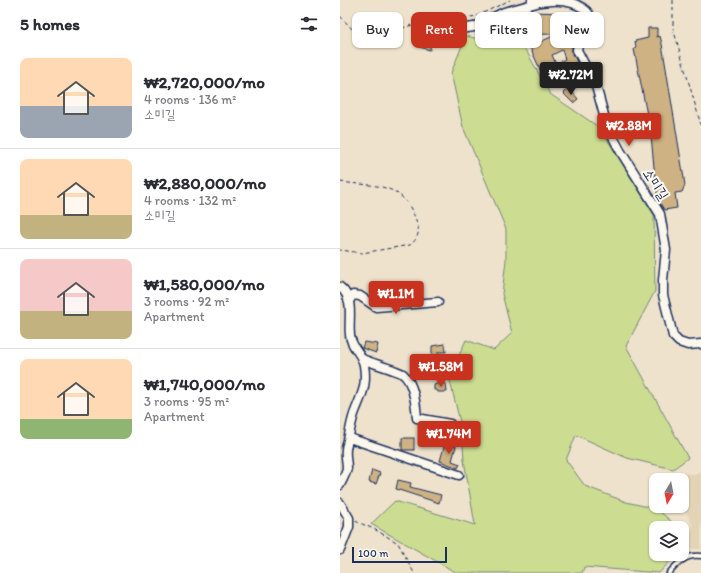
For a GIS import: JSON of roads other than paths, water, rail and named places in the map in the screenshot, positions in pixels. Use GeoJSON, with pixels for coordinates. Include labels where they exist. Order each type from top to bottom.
{"type":"FeatureCollection","features":[{"type":"Feature","properties":{"kind":"street","name":"소미길"},"geometry":{"type":"LineString","coordinates":[[467,28],[474,27],[504,12],[534,1],[552,0],[571,3],[580,6],[589,14],[587,31],[578,44],[577,50],[596,86],[607,126],[620,152],[660,214],[666,250],[663,295],[673,336],[679,342],[688,345],[701,344]]}},
{"type":"Feature","properties":{"kind":"street"},"geometry":{"type":"LineString","coordinates":[[340,287],[345,291],[349,301],[351,342],[362,359],[365,375],[364,389],[356,409],[345,456],[347,468],[340,485]]}},
{"type":"Feature","properties":{"kind":"street"},"geometry":{"type":"LineString","coordinates":[[349,301],[353,295],[360,296],[376,307],[438,302]]}},
{"type":"Feature","properties":{"kind":"street"},"geometry":{"type":"LineString","coordinates":[[362,359],[403,374],[412,388],[416,401],[417,418],[450,424],[452,437]]}},
{"type":"Feature","properties":{"kind":"street"},"geometry":{"type":"LineString","coordinates":[[349,438],[459,475]]}},
{"type":"Feature","properties":{"kind":"street"},"geometry":{"type":"LineString","coordinates":[[340,504],[349,518],[349,527],[340,550]]}},
{"type":"Feature","properties":{"kind":"lane"},"geometry":{"type":"LineString","coordinates":[[669,573],[678,563],[689,556],[701,556]]}}]}
